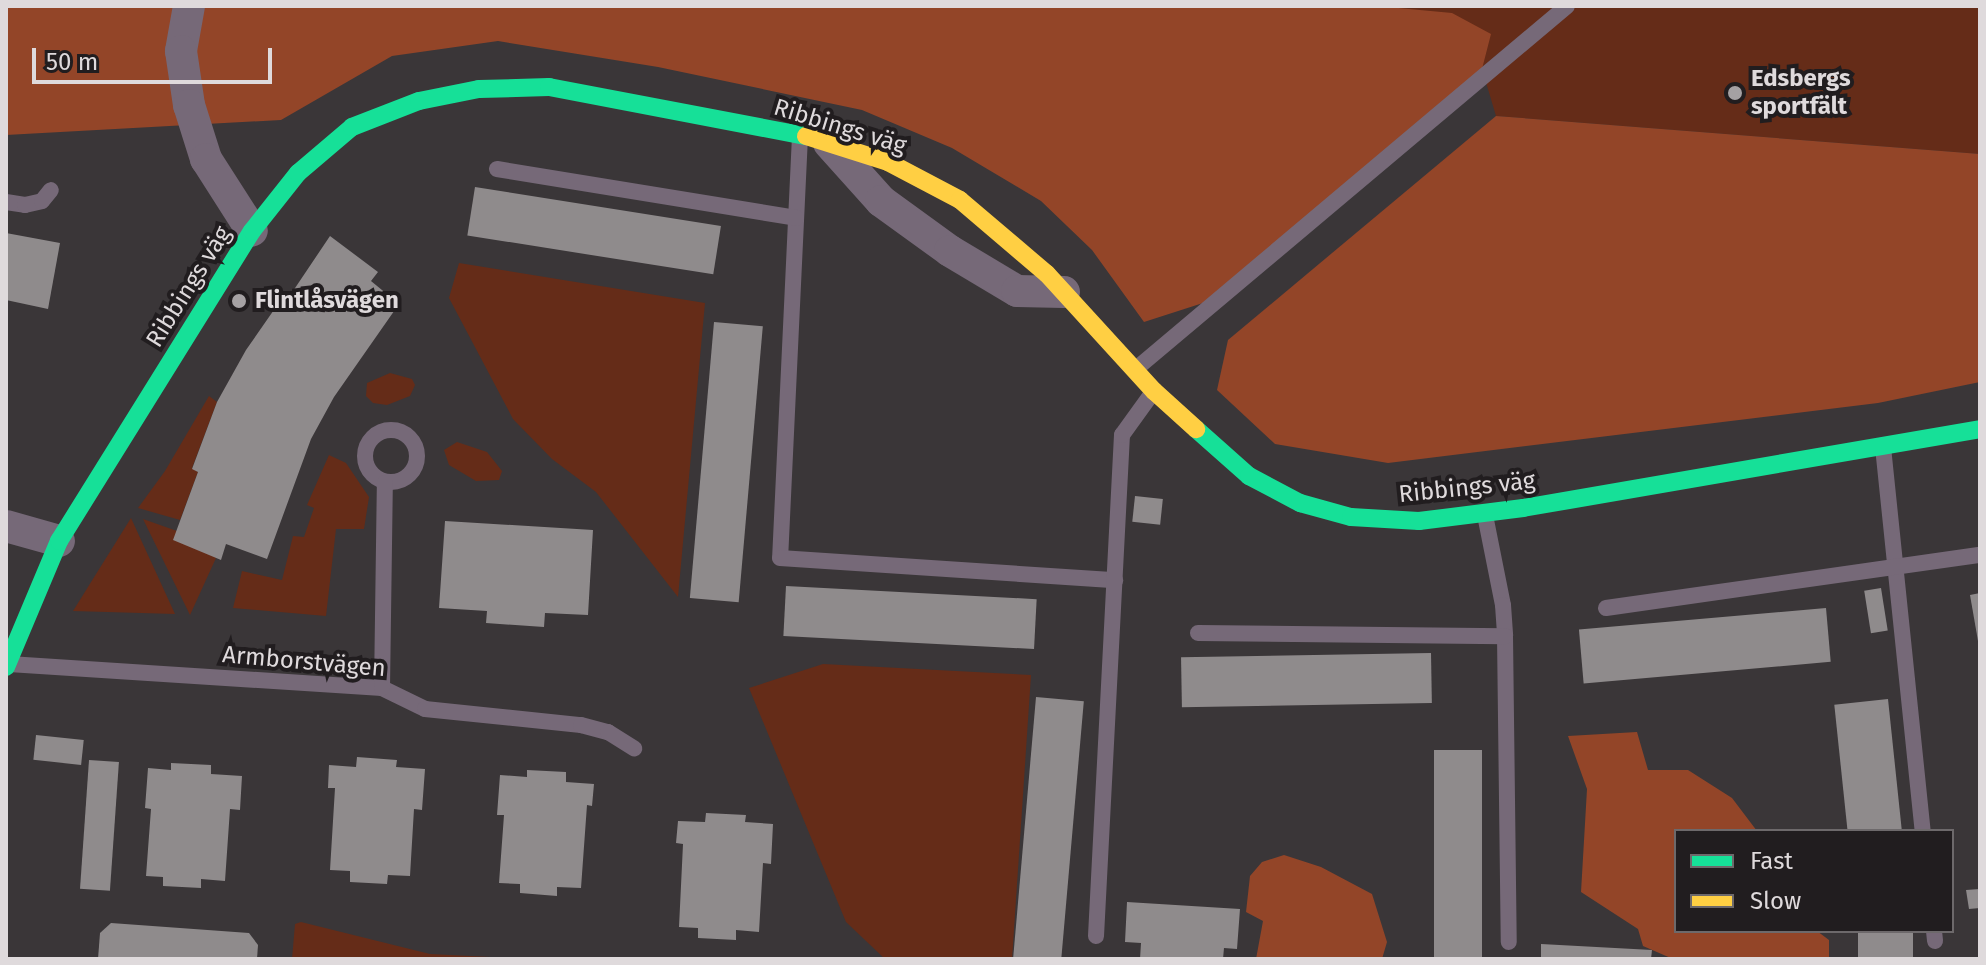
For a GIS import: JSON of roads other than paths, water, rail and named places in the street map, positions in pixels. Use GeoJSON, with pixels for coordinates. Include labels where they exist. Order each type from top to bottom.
{"type":"FeatureCollection","features":[{"type":"Feature","properties":{"kind":"street"},"geometry":{"type":"LineString","coordinates":[[189,6],[181,51],[189,105],[206,159],[252,231]]}},
{"type":"Feature","properties":{"kind":"street","name":"Ribbings väg"},"geometry":{"type":"LineString","coordinates":[[7,666],[59,541],[252,231],[298,173],[352,127],[419,101],[479,89],[549,87],[815,139],[888,162],[960,200],[1064,292],[1154,391],[1249,476],[1300,503],[1351,517],[1419,521],[1484,513],[1980,429]]}},
{"type":"Feature","properties":{"kind":"street"},"geometry":{"type":"LineString","coordinates":[[815,139],[881,201],[950,251],[1017,291],[1064,292]]}},
{"type":"Feature","properties":{"kind":"street"},"geometry":{"type":"LineString","coordinates":[[6,526],[59,541]]}},
{"type":"Feature","properties":{"kind":"lane"},"geometry":{"type":"LineString","coordinates":[[1136,369],[1567,6]]}},
{"type":"Feature","properties":{"kind":"lane"},"geometry":{"type":"LineString","coordinates":[[815,139],[796,218],[780,558],[1115,580]]}},
{"type":"Feature","properties":{"kind":"lane"},"geometry":{"type":"LineString","coordinates":[[497,169],[796,218]]}},
{"type":"Feature","properties":{"kind":"lane"},"geometry":{"type":"LineString","coordinates":[[6,202],[25,205],[42,201],[51,190]]}},
{"type":"Feature","properties":{"kind":"lane"},"geometry":{"type":"LineString","coordinates":[[1096,936],[1122,435],[1154,391]]}},
{"type":"Feature","properties":{"kind":"lane"},"geometry":{"type":"LineString","coordinates":[[1883,446],[1923,829]]}},
{"type":"Feature","properties":{"kind":"lane"},"geometry":{"type":"LineString","coordinates":[[382,688],[385,483]]}},
{"type":"Feature","properties":{"kind":"lane"},"geometry":{"type":"LineString","coordinates":[[1484,513],[1503,605],[1505,636],[1509,942]]}},
{"type":"Feature","properties":{"kind":"lane"},"geometry":{"type":"LineString","coordinates":[[1606,608],[1980,555]]}},
{"type":"Feature","properties":{"kind":"lane"},"geometry":{"type":"LineString","coordinates":[[1198,633],[1505,636]]}},
{"type":"Feature","properties":{"kind":"lane","name":"Armborstvägen"},"geometry":{"type":"LineString","coordinates":[[7,666],[382,688],[425,709],[449,714],[581,725],[608,732],[634,748]]}},
{"type":"Feature","properties":{"kind":"place","name":"Edsbergs sportfält"},"geometry":{"type":"Point","coordinates":[1735,93]}},
{"type":"Feature","properties":{"kind":"place","name":"Flintlåsvägen"},"geometry":{"type":"Point","coordinates":[239,301]}}]}
